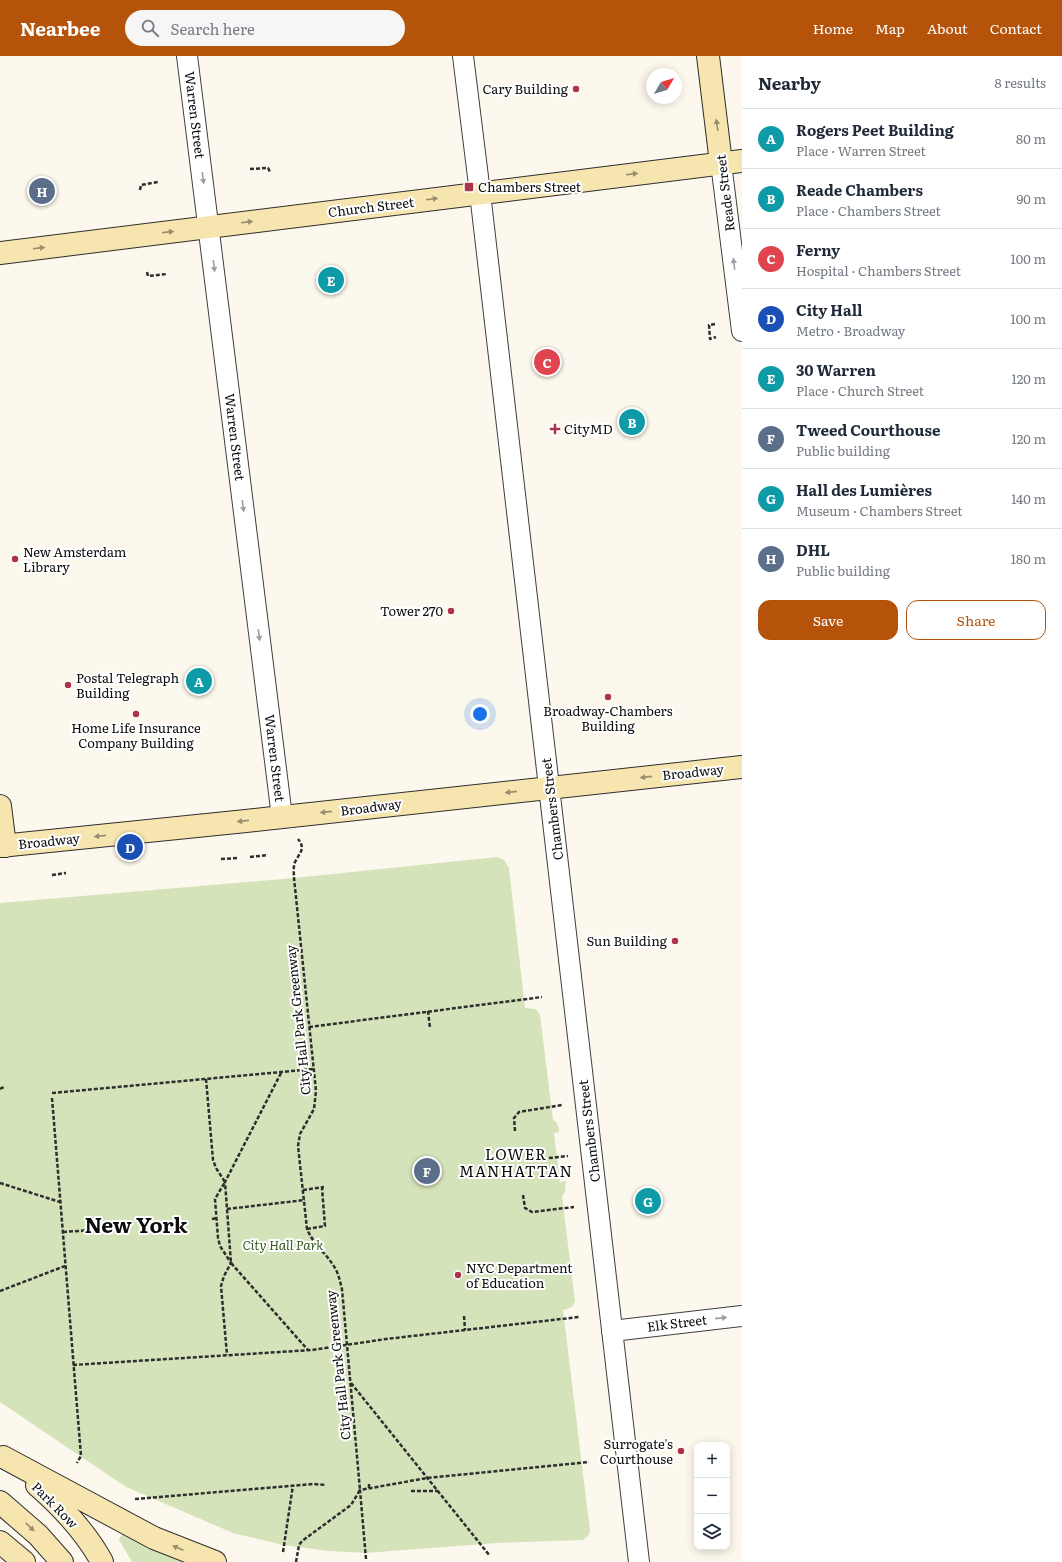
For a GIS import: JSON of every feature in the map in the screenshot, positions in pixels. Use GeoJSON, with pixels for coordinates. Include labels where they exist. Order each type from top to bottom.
{"type":"FeatureCollection","features":[{"type":"Feature","properties":{"kind":"main road","name":"Reade Street"},"geometry":{"type":"LineString","coordinates":[[708,56],[732,162]]}},
{"type":"Feature","properties":{"kind":"main road","name":"Church Street"},"geometry":{"type":"LineString","coordinates":[[0,253],[732,162]]}},
{"type":"Feature","properties":{"kind":"main road","name":"Broadway"},"geometry":{"type":"LineString","coordinates":[[2,846],[742,767]]}},
{"type":"Feature","properties":{"kind":"main road"},"geometry":{"type":"LineString","coordinates":[[0,806],[2,846]]}},
{"type":"Feature","properties":{"kind":"main road"},"geometry":{"type":"LineString","coordinates":[[2,1456],[154,1538],[215,1562]]}},
{"type":"Feature","properties":{"kind":"main road","name":"Park Row"},"geometry":{"type":"LineString","coordinates":[[2,1456],[57,1504],[86,1537],[102,1562]]}},
{"type":"Feature","properties":{"kind":"main road"},"geometry":{"type":"LineString","coordinates":[[0,1502],[38,1534],[62,1562]]}},
{"type":"Feature","properties":{"kind":"main road"},"geometry":{"type":"LineString","coordinates":[[0,1542],[24,1562]]}},
{"type":"Feature","properties":{"kind":"street","name":"Warren Street"},"geometry":{"type":"LineString","coordinates":[[187,56],[282,817]]}},
{"type":"Feature","properties":{"kind":"street","name":"Chambers Street"},"geometry":{"type":"LineString","coordinates":[[463,56],[550,787],[639,1562]]}},
{"type":"Feature","properties":{"kind":"street","name":"Reade Street"},"geometry":{"type":"LineString","coordinates":[[732,162],[742,331]]}},
{"type":"Feature","properties":{"kind":"street","name":"Elk Street"},"geometry":{"type":"LineString","coordinates":[[612,1331],[742,1316]]}},
{"type":"Feature","properties":{"kind":"path"},"geometry":{"type":"LineString","coordinates":[[250,169],[268,168],[270,172]]}},
{"type":"Feature","properties":{"kind":"path"},"geometry":{"type":"LineString","coordinates":[[140,190],[141,185],[158,182]]}},
{"type":"Feature","properties":{"kind":"path"},"geometry":{"type":"LineString","coordinates":[[147,272],[148,276],[167,274]]}},
{"type":"Feature","properties":{"kind":"path"},"geometry":{"type":"LineString","coordinates":[[715,324],[709,325],[708,328],[710,338],[716,337]]}},
{"type":"Feature","properties":{"kind":"path","name":"City Hall Park Greenway"},"geometry":{"type":"LineString","coordinates":[[302,843],[301,854],[294,867],[294,878],[316,1091],[314,1109],[298,1140],[307,1229],[311,1237],[335,1269],[339,1278],[351,1383],[366,1559]]}},
{"type":"Feature","properties":{"kind":"path"},"geometry":{"type":"LineString","coordinates":[[250,857],[268,855]]}},
{"type":"Feature","properties":{"kind":"path"},"geometry":{"type":"LineString","coordinates":[[221,859],[238,858]]}},
{"type":"Feature","properties":{"kind":"path"},"geometry":{"type":"LineString","coordinates":[[52,875],[66,873]]}},
{"type":"Feature","properties":{"kind":"path"},"geometry":{"type":"LineString","coordinates":[[309,1027],[542,997]]}},
{"type":"Feature","properties":{"kind":"path"},"geometry":{"type":"LineString","coordinates":[[428,1011],[430,1028]]}},
{"type":"Feature","properties":{"kind":"path"},"geometry":{"type":"LineString","coordinates":[[52,1093],[314,1070]]}},
{"type":"Feature","properties":{"kind":"path"},"geometry":{"type":"LineString","coordinates":[[281,1073],[216,1199],[219,1243],[231,1263],[308,1350]]}},
{"type":"Feature","properties":{"kind":"path"},"geometry":{"type":"LineString","coordinates":[[206,1079],[213,1160],[225,1182],[231,1263],[224,1276],[221,1286],[227,1355]]}},
{"type":"Feature","properties":{"kind":"path"},"geometry":{"type":"LineString","coordinates":[[0,1089],[4,1087]]}},
{"type":"Feature","properties":{"kind":"path"},"geometry":{"type":"LineString","coordinates":[[52,1098],[81,1456],[77,1462]]}},
{"type":"Feature","properties":{"kind":"path"},"geometry":{"type":"LineString","coordinates":[[515,1131],[514,1118],[519,1112],[562,1105]]}},
{"type":"Feature","properties":{"kind":"path"},"geometry":{"type":"LineString","coordinates":[[531,1160],[568,1156]]}},
{"type":"Feature","properties":{"kind":"path"},"geometry":{"type":"LineString","coordinates":[[0,1183],[60,1202]]}},
{"type":"Feature","properties":{"kind":"path"},"geometry":{"type":"LineString","coordinates":[[303,1190],[323,1187],[325,1226],[307,1229]]}},
{"type":"Feature","properties":{"kind":"path"},"geometry":{"type":"LineString","coordinates":[[523,1196],[525,1208],[532,1212],[574,1207]]}},
{"type":"Feature","properties":{"kind":"path"},"geometry":{"type":"LineString","coordinates":[[227,1209],[304,1200]]}},
{"type":"Feature","properties":{"kind":"path"},"geometry":{"type":"LineString","coordinates":[[212,1219],[217,1218]]}},
{"type":"Feature","properties":{"kind":"path"},"geometry":{"type":"LineString","coordinates":[[62,1232],[93,1230]]}},
{"type":"Feature","properties":{"kind":"path"},"geometry":{"type":"LineString","coordinates":[[0,1291],[65,1266]]}},
{"type":"Feature","properties":{"kind":"path"},"geometry":{"type":"LineString","coordinates":[[464,1316],[465,1330]]}},
{"type":"Feature","properties":{"kind":"path"},"geometry":{"type":"LineString","coordinates":[[73,1365],[308,1350],[579,1317]]}},
{"type":"Feature","properties":{"kind":"path"},"geometry":{"type":"LineString","coordinates":[[351,1383],[490,1556]]}},
{"type":"Feature","properties":{"kind":"path"},"geometry":{"type":"LineString","coordinates":[[296,1562],[302,1541],[351,1504],[360,1490],[427,1478],[589,1462]]}},
{"type":"Feature","properties":{"kind":"path"},"geometry":{"type":"LineString","coordinates":[[134,1500],[293,1485],[326,1485]]}},
{"type":"Feature","properties":{"kind":"path"},"geometry":{"type":"LineString","coordinates":[[283,1552],[293,1485]]}},
{"type":"Feature","properties":{"kind":"path"},"geometry":{"type":"LineString","coordinates":[[411,1490],[438,1491]]}},
{"type":"Feature","properties":{"kind":"green space","name":"City Hall Park"},"geometry":{"type":"Polygon","coordinates":[[[497,857],[504,860],[509,868],[525,1008],[536,1009],[540,1015],[553,1120],[557,1123],[559,1130],[559,1132],[554,1133],[560,1182],[566,1181],[565,1192],[562,1196],[575,1301],[572,1307],[563,1310],[590,1531],[589,1535],[583,1540],[497,1543],[366,1553],[329,1551],[283,1545],[233,1533],[126,1487],[0,1402],[0,903],[294,878],[497,857]]]}},
{"type":"Feature","properties":{"kind":"green space"},"geometry":{"type":"Polygon","coordinates":[[[123,1534],[161,1553],[184,1562],[132,1562],[119,1540],[123,1534]]]}},
{"type":"Feature","properties":{"kind":"place","name":"Cary Building"},"geometry":{"type":"Point","coordinates":[576,89]}},
{"type":"Feature","properties":{"kind":"place","name":"Chambers Street"},"geometry":{"type":"Point","coordinates":[469,187]}},
{"type":"Feature","properties":{"kind":"place","name":"DHL"},"geometry":{"type":"Point","coordinates":[42,191]}},
{"type":"Feature","properties":{"kind":"place","name":"30 Warren"},"geometry":{"type":"Point","coordinates":[331,280]}},
{"type":"Feature","properties":{"kind":"place","name":"Ferny"},"geometry":{"type":"Point","coordinates":[547,362]}},
{"type":"Feature","properties":{"kind":"place","name":"Reade Chambers"},"geometry":{"type":"Point","coordinates":[632,422]}},
{"type":"Feature","properties":{"kind":"place","name":"CityMD"},"geometry":{"type":"Point","coordinates":[555,429]}},
{"type":"Feature","properties":{"kind":"place","name":"New Amsterdam Library"},"geometry":{"type":"Point","coordinates":[15,559]}},
{"type":"Feature","properties":{"kind":"place","name":"Tower 270"},"geometry":{"type":"Point","coordinates":[451,611]}},
{"type":"Feature","properties":{"kind":"place","name":"Rogers Peet Building"},"geometry":{"type":"Point","coordinates":[199,681]}},
{"type":"Feature","properties":{"kind":"place","name":"Postal Telegraph Building"},"geometry":{"type":"Point","coordinates":[68,685]}},
{"type":"Feature","properties":{"kind":"place","name":"Broadway-Chambers Building"},"geometry":{"type":"Point","coordinates":[608,697]}},
{"type":"Feature","properties":{"kind":"place","name":"Home Life Insurance Company Building"},"geometry":{"type":"Point","coordinates":[136,714]}},
{"type":"Feature","properties":{"kind":"place","name":"City Hall"},"geometry":{"type":"Point","coordinates":[130,847]}},
{"type":"Feature","properties":{"kind":"place","name":"Sun Building"},"geometry":{"type":"Point","coordinates":[675,941]}},
{"type":"Feature","properties":{"kind":"place","name":"Tweed Courthouse"},"geometry":{"type":"Point","coordinates":[427,1171]}},
{"type":"Feature","properties":{"kind":"place","name":"Hall des Lumières"},"geometry":{"type":"Point","coordinates":[648,1201]}},
{"type":"Feature","properties":{"kind":"place","name":"NYC Department of Education"},"geometry":{"type":"Point","coordinates":[458,1275]}},
{"type":"Feature","properties":{"kind":"place","name":"Surrogate's Courthouse"},"geometry":{"type":"Point","coordinates":[681,1451]}},
{"type":"Feature","properties":{"kind":"district","name":"LOWER MANHATTAN"},"geometry":{"type":"Point","coordinates":[516,1164]}},
{"type":"Feature","properties":{"kind":"district","name":"New York"},"geometry":{"type":"Point","coordinates":[136,1226]}}]}
